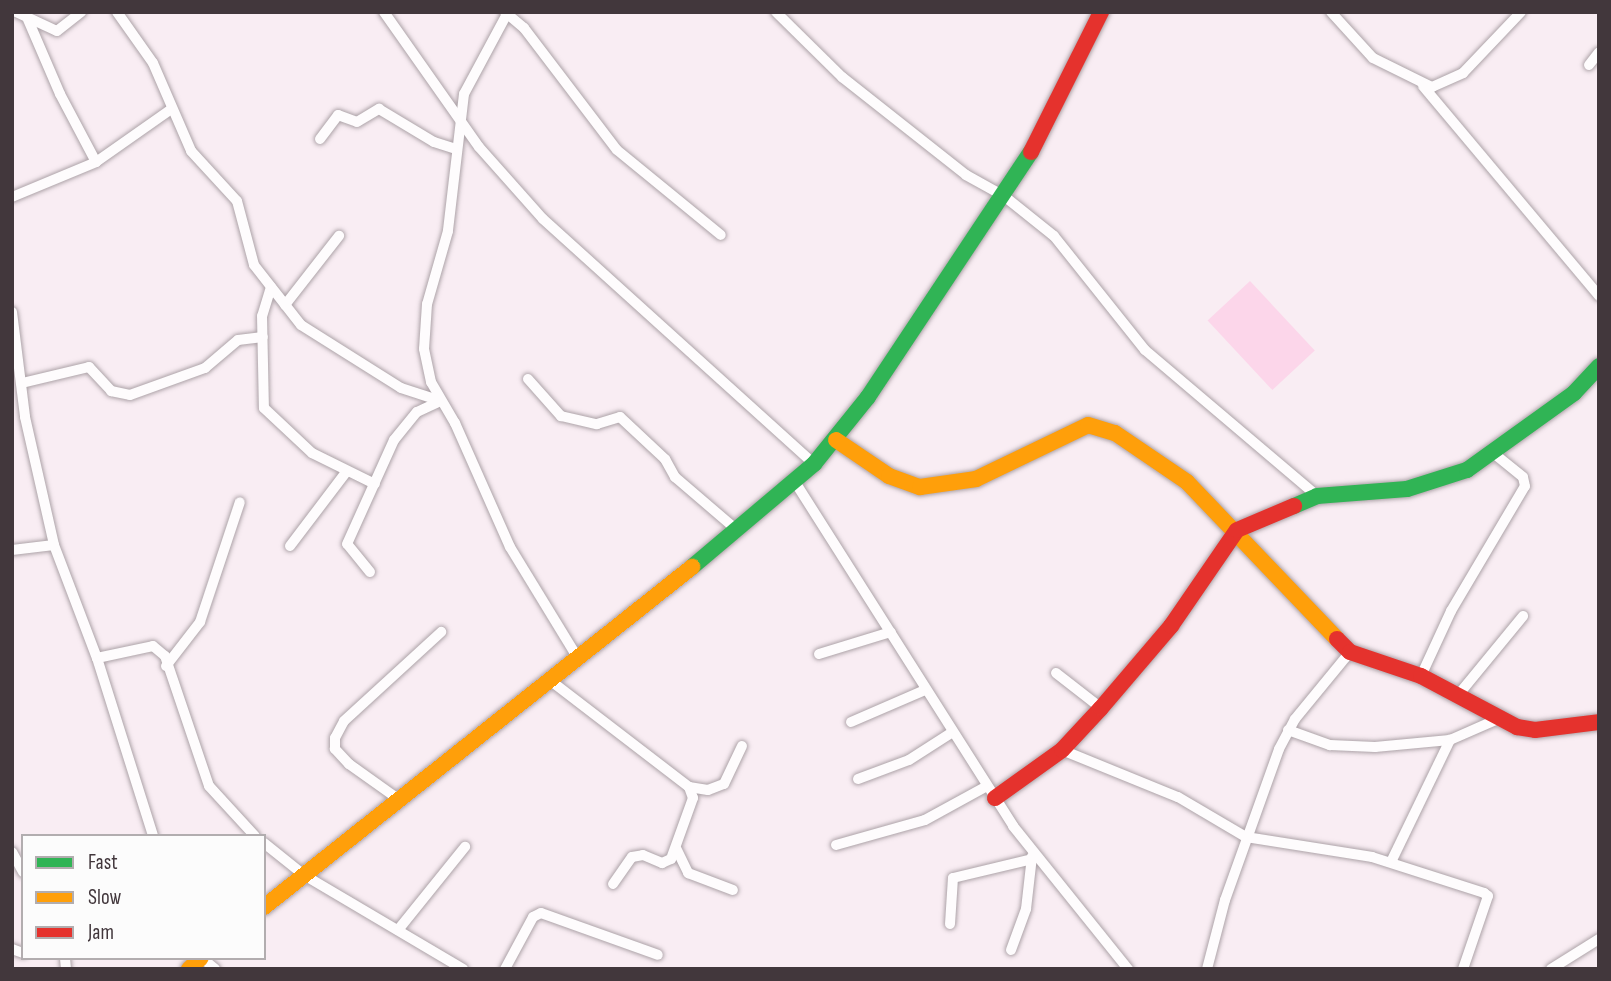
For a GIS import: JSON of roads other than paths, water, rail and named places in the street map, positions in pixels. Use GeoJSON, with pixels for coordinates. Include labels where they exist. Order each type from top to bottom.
{"type":"FeatureCollection","features":[{"type":"Feature","properties":{"kind":"street"},"geometry":{"type":"LineString","coordinates":[[21,13],[57,31],[81,12]]}},
{"type":"Feature","properties":{"kind":"street"},"geometry":{"type":"LineString","coordinates":[[117,12],[153,63],[170,110],[191,151],[237,201],[250,257],[285,305],[316,338],[401,388],[441,401]]}},
{"type":"Feature","properties":{"kind":"street"},"geometry":{"type":"LineString","coordinates":[[384,12],[459,116],[478,147],[543,219],[814,464]]}},
{"type":"Feature","properties":{"kind":"street"},"geometry":{"type":"LineString","coordinates":[[776,12],[842,77],[966,175],[1004,196],[1054,236],[1145,350],[1317,496]]}},
{"type":"Feature","properties":{"kind":"street"},"geometry":{"type":"LineString","coordinates":[[266,905],[579,660],[738,531],[814,464],[835,440],[913,334],[1004,196],[1042,133],[1101,12]]}},
{"type":"Feature","properties":{"kind":"street"},"geometry":{"type":"LineString","coordinates":[[1331,12],[1373,58],[1396,66],[1423,86],[1599,296]]}},
{"type":"Feature","properties":{"kind":"street"},"geometry":{"type":"LineString","coordinates":[[1423,86],[1453,80],[1521,12]]}},
{"type":"Feature","properties":{"kind":"street"},"geometry":{"type":"LineString","coordinates":[[21,13],[96,162]]}},
{"type":"Feature","properties":{"kind":"street"},"geometry":{"type":"LineString","coordinates":[[579,660],[510,547],[456,423],[431,382],[425,332],[448,231],[459,116],[464,94],[507,13],[524,28],[617,150],[721,235]]}},
{"type":"Feature","properties":{"kind":"street"},"geometry":{"type":"LineString","coordinates":[[1589,65],[1599,52]]}},
{"type":"Feature","properties":{"kind":"street"},"geometry":{"type":"LineString","coordinates":[[320,139],[338,115],[357,122],[379,109],[434,142],[456,149]]}},
{"type":"Feature","properties":{"kind":"street"},"geometry":{"type":"LineString","coordinates":[[12,197],[96,162],[170,110]]}},
{"type":"Feature","properties":{"kind":"street"},"geometry":{"type":"LineString","coordinates":[[285,305],[338,236]]}},
{"type":"Feature","properties":{"kind":"street"},"geometry":{"type":"LineString","coordinates":[[271,287],[262,316],[264,408],[291,437],[347,471],[375,484]]}},
{"type":"Feature","properties":{"kind":"street"},"geometry":{"type":"LineString","coordinates":[[12,314],[22,383],[54,545],[97,658],[152,834]]}},
{"type":"Feature","properties":{"kind":"street"},"geometry":{"type":"LineString","coordinates":[[22,383],[89,367],[111,391],[130,395],[205,368],[238,340],[263,337]]}},
{"type":"Feature","properties":{"kind":"street"},"geometry":{"type":"LineString","coordinates":[[836,845],[925,820],[991,792],[1062,750],[1171,625],[1237,530],[1317,496],[1408,488],[1467,470],[1495,454],[1524,427],[1574,393],[1599,366]]}},
{"type":"Feature","properties":{"kind":"street"},"geometry":{"type":"LineString","coordinates":[[528,379],[561,416],[597,424],[620,417],[665,459],[676,477],[738,531]]}},
{"type":"Feature","properties":{"kind":"street"},"geometry":{"type":"LineString","coordinates":[[370,572],[347,544],[394,440],[417,412],[441,401]]}},
{"type":"Feature","properties":{"kind":"street"},"geometry":{"type":"LineString","coordinates":[[835,440],[889,476],[920,486],[976,479],[1088,425],[1099,427],[1164,464],[1237,530],[1350,652],[1421,676],[1459,694],[1498,719],[1535,730],[1599,722]]}},
{"type":"Feature","properties":{"kind":"street"},"geometry":{"type":"LineString","coordinates":[[1421,676],[1451,611],[1525,486],[1523,477],[1495,454]]}},
{"type":"Feature","properties":{"kind":"street"},"geometry":{"type":"LineString","coordinates":[[289,546],[347,471]]}},
{"type":"Feature","properties":{"kind":"street"},"geometry":{"type":"LineString","coordinates":[[795,482],[1031,857],[1128,969]]}},
{"type":"Feature","properties":{"kind":"street"},"geometry":{"type":"LineString","coordinates":[[166,666],[200,622],[240,502]]}},
{"type":"Feature","properties":{"kind":"street"},"geometry":{"type":"LineString","coordinates":[[12,550],[54,545]]}},
{"type":"Feature","properties":{"kind":"street"},"geometry":{"type":"LineString","coordinates":[[1459,694],[1523,616]]}},
{"type":"Feature","properties":{"kind":"street"},"geometry":{"type":"LineString","coordinates":[[401,801],[349,764],[335,748],[335,738],[344,721],[442,632]]}},
{"type":"Feature","properties":{"kind":"street"},"geometry":{"type":"LineString","coordinates":[[819,654],[891,632]]}},
{"type":"Feature","properties":{"kind":"street"},"geometry":{"type":"LineString","coordinates":[[97,658],[153,646],[164,656],[209,786],[253,834]]}},
{"type":"Feature","properties":{"kind":"street"},"geometry":{"type":"LineString","coordinates":[[1207,969],[1246,837],[1288,730],[1350,652]]}},
{"type":"Feature","properties":{"kind":"street"},"geometry":{"type":"LineString","coordinates":[[1056,673],[1101,708]]}},
{"type":"Feature","properties":{"kind":"street"},"geometry":{"type":"LineString","coordinates":[[551,681],[690,787],[708,790],[724,784],[742,746]]}},
{"type":"Feature","properties":{"kind":"street"},"geometry":{"type":"LineString","coordinates":[[851,722],[925,690]]}},
{"type":"Feature","properties":{"kind":"street"},"geometry":{"type":"LineString","coordinates":[[1288,730],[1330,745],[1361,748],[1450,740],[1498,719]]}},
{"type":"Feature","properties":{"kind":"street"},"geometry":{"type":"LineString","coordinates":[[858,779],[909,760],[951,733]]}},
{"type":"Feature","properties":{"kind":"street"},"geometry":{"type":"LineString","coordinates":[[1391,862],[1450,740]]}},
{"type":"Feature","properties":{"kind":"street"},"geometry":{"type":"LineString","coordinates":[[1062,750],[1178,797],[1246,837],[1391,862],[1488,896],[1463,969]]}},
{"type":"Feature","properties":{"kind":"street"},"geometry":{"type":"LineString","coordinates":[[613,884],[632,857],[643,855],[667,863],[676,848],[693,798],[690,787]]}},
{"type":"Feature","properties":{"kind":"street"},"geometry":{"type":"LineString","coordinates":[[266,845],[304,875],[463,969]]}},
{"type":"Feature","properties":{"kind":"street"},"geometry":{"type":"LineString","coordinates":[[398,930],[465,847]]}},
{"type":"Feature","properties":{"kind":"street"},"geometry":{"type":"LineString","coordinates":[[676,848],[688,873],[733,890]]}},
{"type":"Feature","properties":{"kind":"street"},"geometry":{"type":"LineString","coordinates":[[12,852],[21,868]]}},
{"type":"Feature","properties":{"kind":"street"},"geometry":{"type":"LineString","coordinates":[[950,924],[953,878],[1031,857]]}},
{"type":"Feature","properties":{"kind":"street"},"geometry":{"type":"LineString","coordinates":[[1011,950],[1026,909],[1031,857]]}},
{"type":"Feature","properties":{"kind":"street"},"geometry":{"type":"LineString","coordinates":[[505,969],[533,917],[541,913],[658,955]]}},
{"type":"Feature","properties":{"kind":"street"},"geometry":{"type":"LineString","coordinates":[[1551,969],[1599,939]]}}]}
